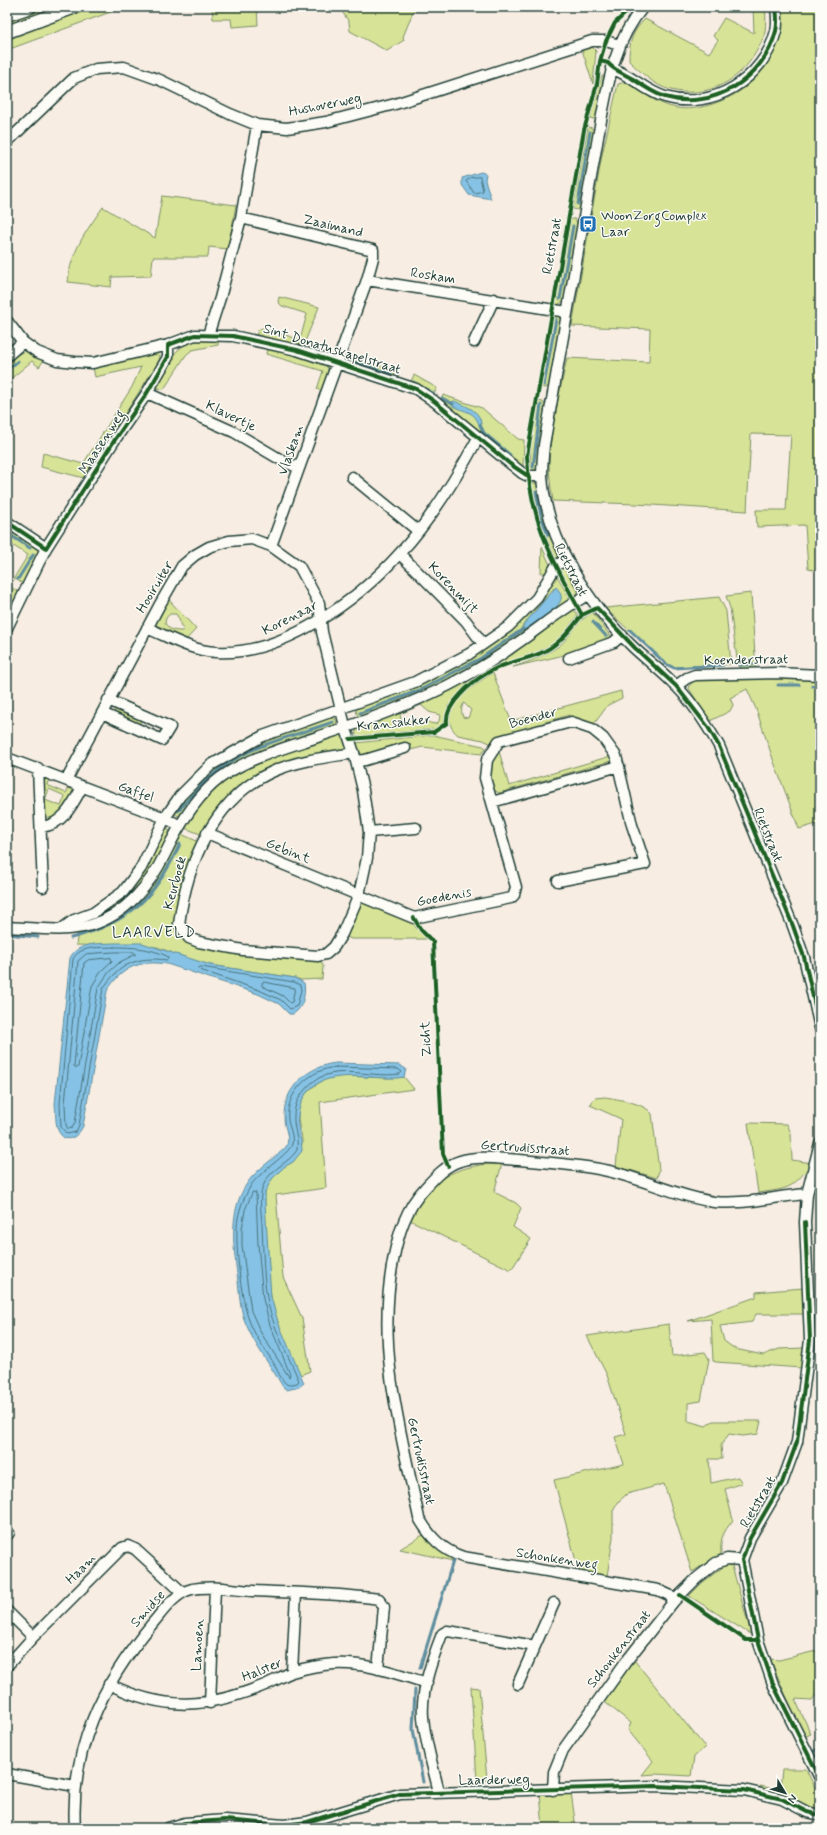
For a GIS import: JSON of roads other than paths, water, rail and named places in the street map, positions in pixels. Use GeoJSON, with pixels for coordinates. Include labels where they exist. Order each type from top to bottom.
{"type":"FeatureCollection","features":[{"type":"Feature","properties":{"kind":"main road"},"geometry":{"type":"LineString","coordinates":[[7,15],[30,7]]}},
{"type":"Feature","properties":{"kind":"main road"},"geometry":{"type":"LineString","coordinates":[[7,32],[75,7]]}},
{"type":"Feature","properties":{"kind":"street"},"geometry":{"type":"LineString","coordinates":[[619,45],[633,19],[643,7]]}},
{"type":"Feature","properties":{"kind":"street"},"geometry":{"type":"LineString","coordinates":[[611,68],[621,71],[649,90],[665,97],[684,100],[701,100],[723,93],[737,86],[756,70],[767,54],[776,31],[776,7]]}},
{"type":"Feature","properties":{"kind":"street","name":"Hushoverweg"},"geometry":{"type":"LineString","coordinates":[[7,142],[74,78],[96,69],[124,67],[160,80],[230,114],[257,125],[287,128],[326,122],[395,104],[592,41],[606,41],[619,45]]}},
{"type":"Feature","properties":{"kind":"street","name":"Rietstraat"},"geometry":{"type":"LineString","coordinates":[[619,45],[611,68],[544,445],[542,476],[548,512],[566,559],[597,608],[622,635],[676,686],[708,727],[719,746],[802,951],[820,1028]]}},
{"type":"Feature","properties":{"kind":"street"},"geometry":{"type":"LineString","coordinates":[[208,335],[241,218],[257,125]]}},
{"type":"Feature","properties":{"kind":"street","name":"Zaaimand"},"geometry":{"type":"LineString","coordinates":[[241,218],[374,250],[367,280],[337,363]]}},
{"type":"Feature","properties":{"kind":"street","name":"Roskam"},"geometry":{"type":"LineString","coordinates":[[367,280],[494,299],[567,312]]}},
{"type":"Feature","properties":{"kind":"street"},"geometry":{"type":"LineString","coordinates":[[474,342],[494,299]]}},
{"type":"Feature","properties":{"kind":"street","name":"Sint Donatuskapelstraat"},"geometry":{"type":"LineString","coordinates":[[7,321],[23,342],[37,352],[58,360],[87,363],[168,345],[195,335],[232,336],[297,350],[416,389],[434,401],[522,473],[528,476],[542,476]]}},
{"type":"Feature","properties":{"kind":"street"},"geometry":{"type":"LineString","coordinates":[[7,356],[23,342]]}},
{"type":"Feature","properties":{"kind":"street","name":"Maasenweg"},"geometry":{"type":"LineString","coordinates":[[7,628],[46,548],[114,441],[147,393],[168,357],[168,345]]}},
{"type":"Feature","properties":{"kind":"street","name":"Vlaskam"},"geometry":{"type":"LineString","coordinates":[[271,546],[337,363]]}},
{"type":"Feature","properties":{"kind":"street","name":"Klavertje"},"geometry":{"type":"LineString","coordinates":[[147,393],[234,432],[283,461],[300,468]]}},
{"type":"Feature","properties":{"kind":"street","name":"Korenaar"},"geometry":{"type":"LineString","coordinates":[[148,628],[198,650],[232,652],[264,647],[320,621],[365,587],[400,554],[418,531],[463,466],[478,438]]}},
{"type":"Feature","properties":{"kind":"street"},"geometry":{"type":"LineString","coordinates":[[352,477],[418,531]]}},
{"type":"Feature","properties":{"kind":"street"},"geometry":{"type":"LineString","coordinates":[[7,522],[46,548]]}},
{"type":"Feature","properties":{"kind":"street","name":"Hooiruiter"},"geometry":{"type":"LineString","coordinates":[[67,780],[108,700],[182,566],[195,555],[209,547],[229,541],[252,539],[271,546],[299,566],[319,603],[320,621],[341,709]]}},
{"type":"Feature","properties":{"kind":"street","name":"Korenmijt"},"geometry":{"type":"LineString","coordinates":[[400,554],[466,621],[483,644]]}},
{"type":"Feature","properties":{"kind":"street","name":"Kransakker"},"geometry":{"type":"LineString","coordinates":[[61,929],[74,920],[93,913],[123,892],[141,868],[165,818],[180,796],[211,765],[263,736],[415,682],[469,654],[508,627],[537,598],[556,566],[566,559]]}},
{"type":"Feature","properties":{"kind":"street","name":"Kransakker"},"geometry":{"type":"LineString","coordinates":[[7,927],[61,929],[91,925],[114,914],[134,899],[157,871],[179,825],[190,809],[220,778],[262,755],[322,736],[345,726],[394,710],[448,685],[514,646],[575,602],[588,595]]}},
{"type":"Feature","properties":{"kind":"street"},"geometry":{"type":"LineString","coordinates":[[569,658],[614,642],[622,635]]}},
{"type":"Feature","properties":{"kind":"street","name":"Koenderstraat"},"geometry":{"type":"LineString","coordinates":[[676,686],[687,678],[695,675],[777,673],[820,675]]}},
{"type":"Feature","properties":{"kind":"street"},"geometry":{"type":"LineString","coordinates":[[102,713],[162,740],[170,727],[108,700]]}},
{"type":"Feature","properties":{"kind":"street","name":"Keurboek"},"geometry":{"type":"LineString","coordinates":[[341,709],[355,757],[363,790],[369,832],[368,858],[359,895],[342,934],[334,947],[326,954],[318,956],[243,950],[198,942],[190,938],[179,924],[182,905],[196,857],[207,834],[231,802],[256,781],[275,771],[308,760],[355,757],[365,760],[405,748]]}},
{"type":"Feature","properties":{"kind":"street","name":"Boender"},"geometry":{"type":"LineString","coordinates":[[514,895],[516,888],[485,778],[487,760],[499,741],[571,722],[592,729],[603,738],[616,756],[632,825],[645,864],[558,881]]}},
{"type":"Feature","properties":{"kind":"street","name":"Gaffel"},"geometry":{"type":"LineString","coordinates":[[7,758],[38,768],[82,787],[165,818],[179,825]]}},
{"type":"Feature","properties":{"kind":"street"},"geometry":{"type":"LineString","coordinates":[[492,802],[618,766]]}},
{"type":"Feature","properties":{"kind":"street"},"geometry":{"type":"LineString","coordinates":[[38,768],[43,887]]}},
{"type":"Feature","properties":{"kind":"street"},"geometry":{"type":"LineString","coordinates":[[41,827],[54,824],[67,813],[82,787]]}},
{"type":"Feature","properties":{"kind":"street"},"geometry":{"type":"LineString","coordinates":[[369,832],[416,828]]}},
{"type":"Feature","properties":{"kind":"street","name":"Gebint"},"geometry":{"type":"LineString","coordinates":[[207,834],[359,895]]}},
{"type":"Feature","properties":{"kind":"street","name":"Goedenis"},"geometry":{"type":"LineString","coordinates":[[359,895],[414,918],[511,898],[514,895]]}},
{"type":"Feature","properties":{"kind":"street","name":"Rietstraat"},"geometry":{"type":"LineString","coordinates":[[742,1560],[750,1538],[782,1483],[797,1442],[810,1340],[805,1222],[806,1194],[820,1143]]}},
{"type":"Feature","properties":{"kind":"street","name":"Gertrudisstraat"},"geometry":{"type":"LineString","coordinates":[[436,1542],[418,1518],[390,1382],[386,1322],[388,1283],[399,1233],[407,1212],[419,1194],[432,1179],[448,1166],[460,1161],[476,1158],[490,1158],[561,1163],[595,1168],[631,1177],[694,1198],[714,1202],[732,1203],[806,1194]]}},
{"type":"Feature","properties":{"kind":"street","name":"Schonkenweg"},"geometry":{"type":"LineString","coordinates":[[436,1542],[463,1557],[658,1590],[669,1595],[674,1601]]}},
{"type":"Feature","properties":{"kind":"street","name":"Haam"},"geometry":{"type":"LineString","coordinates":[[7,1666],[33,1637],[122,1548],[128,1546],[135,1549],[182,1592]]}},
{"type":"Feature","properties":{"kind":"street","name":"Schonkenstraat"},"geometry":{"type":"LineString","coordinates":[[553,1790],[554,1772],[563,1750],[625,1663],[674,1601],[697,1578],[716,1563],[726,1560],[742,1560]]}},
{"type":"Feature","properties":{"kind":"street"},"geometry":{"type":"LineString","coordinates":[[742,1560],[758,1640],[773,1684],[820,1778]]}},
{"type":"Feature","properties":{"kind":"street","name":"Smidse"},"geometry":{"type":"LineString","coordinates":[[75,1828],[75,1786],[88,1729],[109,1684],[142,1636],[165,1608],[182,1592],[193,1589],[215,1589],[342,1594],[379,1600],[383,1603],[378,1668]]}},
{"type":"Feature","properties":{"kind":"street","name":"Lamoen"},"geometry":{"type":"LineString","coordinates":[[210,1703],[215,1589]]}},
{"type":"Feature","properties":{"kind":"street"},"geometry":{"type":"LineString","coordinates":[[292,1672],[296,1593]]}},
{"type":"Feature","properties":{"kind":"street"},"geometry":{"type":"LineString","coordinates":[[518,1684],[554,1604]]}},
{"type":"Feature","properties":{"kind":"street"},"geometry":{"type":"LineString","coordinates":[[7,1611],[33,1637]]}},
{"type":"Feature","properties":{"kind":"street"},"geometry":{"type":"LineString","coordinates":[[439,1792],[426,1738],[423,1716],[427,1683],[442,1634],[447,1632],[535,1646]]}},
{"type":"Feature","properties":{"kind":"street","name":"Halster"},"geometry":{"type":"LineString","coordinates":[[109,1684],[148,1700],[169,1703],[210,1703],[249,1691],[292,1672],[335,1664],[378,1668],[427,1683]]}},
{"type":"Feature","properties":{"kind":"street"},"geometry":{"type":"LineString","coordinates":[[7,1774],[75,1786]]}},
{"type":"Feature","properties":{"kind":"street","name":"Laarderweg"},"geometry":{"type":"LineString","coordinates":[[168,1828],[186,1823],[213,1821],[284,1825],[307,1822],[400,1794],[655,1786],[744,1790],[782,1798],[807,1812],[820,1815]]}},
{"type":"Feature","properties":{"kind":"water"},"geometry":{"type":"Polygon","coordinates":[[[481,172],[486,174],[485,180],[491,199],[469,195],[462,185],[462,178],[481,172]]]}},
{"type":"Feature","properties":{"kind":"water"},"geometry":{"type":"Polygon","coordinates":[[[454,401],[474,410],[480,418],[481,429],[476,418],[472,414],[452,406],[449,403],[454,401]]]}},
{"type":"Feature","properties":{"kind":"water"},"geometry":{"type":"Polygon","coordinates":[[[556,587],[561,596],[561,600],[558,605],[542,618],[521,631],[524,624],[556,587]]]}},
{"type":"Feature","properties":{"kind":"water"},"geometry":{"type":"Polygon","coordinates":[[[114,943],[142,943],[210,965],[295,978],[304,983],[305,991],[303,1000],[296,1012],[289,1014],[279,1004],[258,994],[167,964],[140,964],[125,971],[107,991],[83,1126],[78,1134],[68,1139],[64,1138],[58,1130],[55,1104],[70,958],[83,946],[114,943]]]}},
{"type":"Feature","properties":{"kind":"water"},"geometry":{"type":"Polygon","coordinates":[[[336,1063],[399,1065],[406,1069],[404,1077],[337,1077],[323,1081],[312,1087],[303,1099],[298,1115],[302,1151],[293,1162],[284,1167],[272,1179],[265,1192],[271,1297],[278,1322],[304,1383],[299,1387],[287,1390],[283,1387],[258,1348],[242,1314],[234,1243],[235,1218],[241,1194],[248,1182],[256,1172],[286,1147],[288,1140],[284,1122],[285,1107],[293,1088],[299,1080],[307,1074],[326,1065],[336,1063]]]}},
{"type":"Feature","properties":{"kind":"waterway"},"geometry":{"type":"LineString","coordinates":[[578,204],[590,132]]}},
{"type":"Feature","properties":{"kind":"waterway"},"geometry":{"type":"LineString","coordinates":[[560,299],[573,226]]}},
{"type":"Feature","properties":{"kind":"waterway"},"geometry":{"type":"LineString","coordinates":[[544,385],[556,319]]}},
{"type":"Feature","properties":{"kind":"waterway"},"geometry":{"type":"LineString","coordinates":[[7,370],[18,361]]}},
{"type":"Feature","properties":{"kind":"waterway"},"geometry":{"type":"LineString","coordinates":[[352,361],[391,374]]}},
{"type":"Feature","properties":{"kind":"waterway"},"geometry":{"type":"LineString","coordinates":[[413,382],[433,393]]}},
{"type":"Feature","properties":{"kind":"waterway"},"geometry":{"type":"LineString","coordinates":[[442,398],[453,404]]}},
{"type":"Feature","properties":{"kind":"waterway"},"geometry":{"type":"LineString","coordinates":[[533,467],[541,405]]}},
{"type":"Feature","properties":{"kind":"waterway"},"geometry":{"type":"LineString","coordinates":[[480,425],[484,433],[510,455]]}},
{"type":"Feature","properties":{"kind":"waterway"},"geometry":{"type":"LineString","coordinates":[[536,492],[541,517],[548,535]]}},
{"type":"Feature","properties":{"kind":"waterway"},"geometry":{"type":"LineString","coordinates":[[7,533],[30,548]]}},
{"type":"Feature","properties":{"kind":"waterway"},"geometry":{"type":"LineString","coordinates":[[18,579],[33,555]]}},
{"type":"Feature","properties":{"kind":"waterway"},"geometry":{"type":"LineString","coordinates":[[7,599],[11,591]]}},
{"type":"Feature","properties":{"kind":"waterway"},"geometry":{"type":"LineString","coordinates":[[593,622],[606,636]]}},
{"type":"Feature","properties":{"kind":"waterway"},"geometry":{"type":"LineString","coordinates":[[360,713],[420,690],[481,658],[523,629]]}},
{"type":"Feature","properties":{"kind":"waterway"},"geometry":{"type":"LineString","coordinates":[[630,630],[666,664],[674,668],[723,665]]}},
{"type":"Feature","properties":{"kind":"waterway"},"geometry":{"type":"LineString","coordinates":[[739,665],[757,664]]}},
{"type":"Feature","properties":{"kind":"waterway"},"geometry":{"type":"LineString","coordinates":[[778,685],[799,685]]}},
{"type":"Feature","properties":{"kind":"waterway"},"geometry":{"type":"LineString","coordinates":[[812,686],[820,686]]}},
{"type":"Feature","properties":{"kind":"waterway"},"geometry":{"type":"LineString","coordinates":[[178,811],[209,778],[242,755],[280,739],[333,722]]}},
{"type":"Feature","properties":{"kind":"waterway"},"geometry":{"type":"LineString","coordinates":[[71,938],[109,925],[138,906],[150,894],[161,879],[180,844]]}},
{"type":"Feature","properties":{"kind":"waterway"},"geometry":{"type":"LineString","coordinates":[[7,934],[38,937]]}},
{"type":"Feature","properties":{"kind":"waterway"},"geometry":{"type":"LineString","coordinates":[[420,1668],[453,1561]]}},
{"type":"Feature","properties":{"kind":"waterway"},"geometry":{"type":"LineString","coordinates":[[415,1690],[413,1729],[423,1782]]}},
{"type":"Feature","properties":{"kind":"waterway"},"geometry":{"type":"LineString","coordinates":[[812,1752],[820,1748]]}},
{"type":"Feature","properties":{"kind":"place","name":"WoonZorgComplex Laar"},"geometry":{"type":"Point","coordinates":[588,224]}},
{"type":"Feature","properties":{"kind":"district","name":"LAARVELD"},"geometry":{"type":"Point","coordinates":[154,933]}}]}
